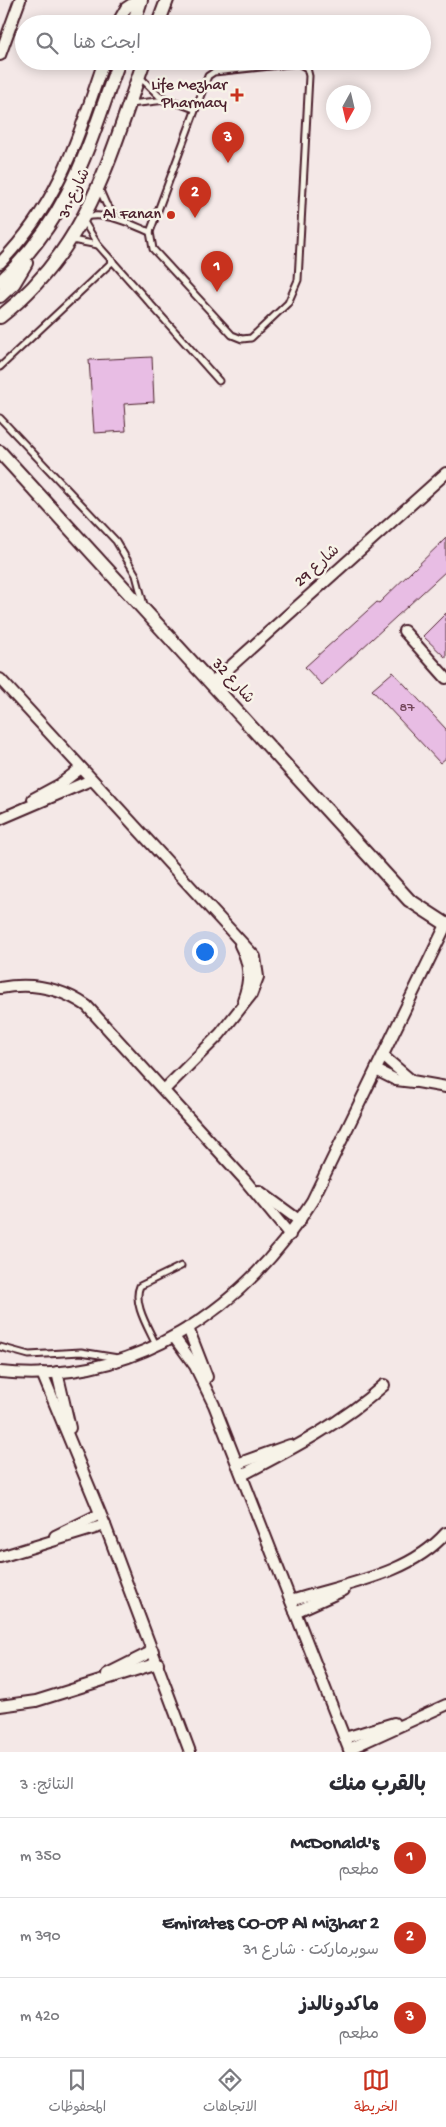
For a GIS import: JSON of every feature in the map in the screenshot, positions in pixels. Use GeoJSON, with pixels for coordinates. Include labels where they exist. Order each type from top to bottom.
{"type":"FeatureCollection","features":[{"type":"Feature","properties":{"kind":"street"},"geometry":{"type":"LineString","coordinates":[[0,55],[20,0]]}},
{"type":"Feature","properties":{"kind":"street"},"geometry":{"type":"LineString","coordinates":[[122,15],[126,8],[140,0]]}},
{"type":"Feature","properties":{"kind":"street"},"geometry":{"type":"LineString","coordinates":[[135,15],[140,0]]}},
{"type":"Feature","properties":{"kind":"street"},"geometry":{"type":"LineString","coordinates":[[161,15],[166,0]]}},
{"type":"Feature","properties":{"kind":"street"},"geometry":{"type":"LineString","coordinates":[[0,263],[35,222],[60,182],[101,70]]}},
{"type":"Feature","properties":{"kind":"street","name":"شارع 31"},"geometry":{"type":"LineString","coordinates":[[0,282],[29,254],[56,217],[74,183],[116,70]]}},
{"type":"Feature","properties":{"kind":"street","name":"شارع 31"},"geometry":{"type":"LineString","coordinates":[[0,316],[43,277],[71,240],[84,219],[99,188],[141,70]]}},
{"type":"Feature","properties":{"kind":"street"},"geometry":{"type":"LineString","coordinates":[[0,296],[19,277],[29,254]]}},
{"type":"Feature","properties":{"kind":"street","name":"شارع 32"},"geometry":{"type":"LineString","coordinates":[[0,452],[409,900],[446,925]]}},
{"type":"Feature","properties":{"kind":"street","name":"شارع 29"},"geometry":{"type":"LineString","coordinates":[[211,684],[446,473]]}},
{"type":"Feature","properties":{"kind":"street"},"geometry":{"type":"LineString","coordinates":[[404,631],[446,678]]}},
{"type":"Feature","properties":{"kind":"street"},"geometry":{"type":"LineString","coordinates":[[0,679],[237,940],[255,957],[258,972],[254,989],[214,1039],[164,1090]]}},
{"type":"Feature","properties":{"kind":"street"},"geometry":{"type":"LineString","coordinates":[[14,813],[81,768]]}},
{"type":"Feature","properties":{"kind":"street"},"geometry":{"type":"LineString","coordinates":[[0,819],[91,780]]}},
{"type":"Feature","properties":{"kind":"street"},"geometry":{"type":"LineString","coordinates":[[0,1372],[57,1372],[84,1369],[123,1359],[156,1346],[188,1328],[212,1312],[245,1285],[300,1222],[320,1186],[446,925]]}},
{"type":"Feature","properties":{"kind":"street"},"geometry":{"type":"LineString","coordinates":[[0,988],[23,986],[49,988],[78,1000],[96,1014],[244,1180],[290,1235]]}},
{"type":"Feature","properties":{"kind":"street"},"geometry":{"type":"LineString","coordinates":[[383,1056],[413,1081]]}},
{"type":"Feature","properties":{"kind":"street"},"geometry":{"type":"LineString","coordinates":[[376,1070],[396,1080],[446,1087]]}},
{"type":"Feature","properties":{"kind":"street"},"geometry":{"type":"LineString","coordinates":[[244,1180],[300,1222]]}},
{"type":"Feature","properties":{"kind":"street"},"geometry":{"type":"LineString","coordinates":[[188,1328],[204,1370],[214,1405]]}},
{"type":"Feature","properties":{"kind":"street"},"geometry":{"type":"LineString","coordinates":[[174,1336],[195,1366],[214,1405],[349,1751],[446,1704]]}},
{"type":"Feature","properties":{"kind":"street"},"geometry":{"type":"LineString","coordinates":[[57,1372],[72,1442]]}},
{"type":"Feature","properties":{"kind":"street"},"geometry":{"type":"LineString","coordinates":[[42,1373],[105,1525],[191,1750]]}},
{"type":"Feature","properties":{"kind":"street"},"geometry":{"type":"LineString","coordinates":[[242,1475],[308,1440],[342,1419],[384,1385]]}},
{"type":"Feature","properties":{"kind":"street"},"geometry":{"type":"LineString","coordinates":[[237,1464],[308,1440]]}},
{"type":"Feature","properties":{"kind":"street"},"geometry":{"type":"LineString","coordinates":[[37,1546],[100,1514]]}},
{"type":"Feature","properties":{"kind":"street"},"geometry":{"type":"LineString","coordinates":[[0,1557],[105,1525]]}},
{"type":"Feature","properties":{"kind":"street"},"geometry":{"type":"LineString","coordinates":[[291,1601],[362,1580],[415,1560],[431,1549],[446,1534]]}},
{"type":"Feature","properties":{"kind":"street"},"geometry":{"type":"LineString","coordinates":[[295,1612],[362,1580]]}},
{"type":"Feature","properties":{"kind":"street"},"geometry":{"type":"LineString","coordinates":[[88,1684],[153,1652]]}},
{"type":"Feature","properties":{"kind":"street"},"geometry":{"type":"LineString","coordinates":[[0,1706],[36,1701],[158,1663]]}},
{"type":"Feature","properties":{"kind":"street"},"geometry":{"type":"LineString","coordinates":[[344,1738],[415,1718]]}},
{"type":"Feature","properties":{"kind":"lane"},"geometry":{"type":"LineString","coordinates":[[233,70],[214,72],[205,80],[150,232],[154,249],[232,335],[238,338],[250,338],[288,303],[296,288],[309,76],[308,70]]}},
{"type":"Feature","properties":{"kind":"lane"},"geometry":{"type":"LineString","coordinates":[[139,76],[151,90],[167,100],[194,109]]}},
{"type":"Feature","properties":{"kind":"lane"},"geometry":{"type":"LineString","coordinates":[[129,104],[167,100]]}},
{"type":"Feature","properties":{"kind":"lane"},"geometry":{"type":"LineString","coordinates":[[99,188],[106,204],[116,217]]}},
{"type":"Feature","properties":{"kind":"lane"},"geometry":{"type":"LineString","coordinates":[[150,232],[116,217],[100,215],[84,219],[98,245],[219,381]]}},
{"type":"Feature","properties":{"kind":"lane"},"geometry":{"type":"LineString","coordinates":[[71,240],[98,245]]}},
{"type":"Feature","properties":{"kind":"lane"},"geometry":{"type":"LineString","coordinates":[[0,367],[113,261]]}},
{"type":"Feature","properties":{"kind":"lane"},"geometry":{"type":"LineString","coordinates":[[0,418],[116,541],[136,575],[146,611]]}},
{"type":"Feature","properties":{"kind":"lane"},"geometry":{"type":"LineString","coordinates":[[156,1346],[138,1301],[138,1290],[140,1286],[181,1266]]}},
{"type":"Feature","properties":{"kind":"lane"},"geometry":{"type":"LineString","coordinates":[[0,1347],[29,1355],[81,1352],[123,1359]]}},
{"type":"Feature","properties":{"kind":"building"},"geometry":{"type":"Polygon","coordinates":[[[152,357],[154,402],[124,404],[126,431],[94,433],[89,360],[152,357]]]}},
{"type":"Feature","properties":{"kind":"building"},"geometry":{"type":"Polygon","coordinates":[[[446,538],[446,571],[322,685],[305,667],[377,602],[379,603],[446,538]]]}},
{"type":"Feature","properties":{"kind":"building"},"geometry":{"type":"Polygon","coordinates":[[[446,613],[446,658],[423,636],[446,613]]]}},
{"type":"Feature","properties":{"kind":"building"},"geometry":{"type":"Polygon","coordinates":[[[393,672],[446,729],[446,758],[440,763],[372,690],[393,672]]]}},
{"type":"Feature","properties":{"kind":"place","name":"Life Mezhar Pharmacy"},"geometry":{"type":"Point","coordinates":[237,95]}},
{"type":"Feature","properties":{"kind":"place","name":"ماكدونالدز"},"geometry":{"type":"Point","coordinates":[228,163]}},
{"type":"Feature","properties":{"kind":"place","name":"Al Fanan"},"geometry":{"type":"Point","coordinates":[171,215]}},
{"type":"Feature","properties":{"kind":"place","name":"Emirates CO-OP Al Mizhar 2"},"geometry":{"type":"Point","coordinates":[195,218]}},
{"type":"Feature","properties":{"kind":"place","name":"McDonald's"},"geometry":{"type":"Point","coordinates":[217,292]}}]}
